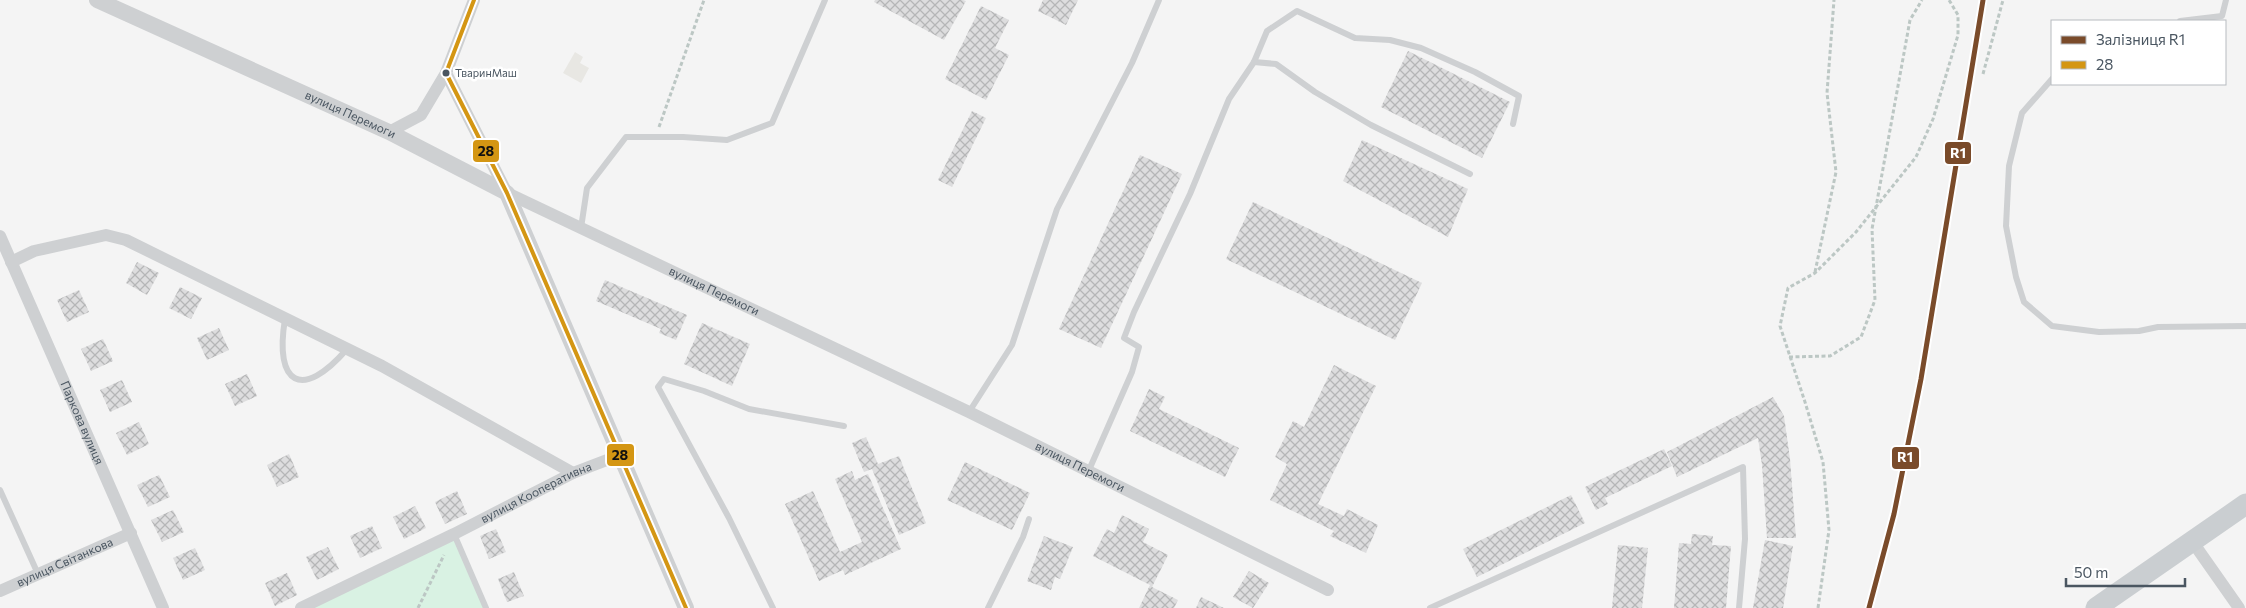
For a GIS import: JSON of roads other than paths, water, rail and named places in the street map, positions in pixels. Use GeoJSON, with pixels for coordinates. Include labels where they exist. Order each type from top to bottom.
{"type":"FeatureCollection","features":[{"type":"Feature","properties":{"kind":"main road"},"geometry":{"type":"LineString","coordinates":[[2096,608],[2246,504]]}},
{"type":"Feature","properties":{"kind":"street","name":"вулиця Перемоги"},"geometry":{"type":"LineString","coordinates":[[97,0],[389,132],[507,193],[1089,470],[1328,590]]}},
{"type":"Feature","properties":{"kind":"street"},"geometry":{"type":"LineString","coordinates":[[389,132],[421,115],[446,73],[474,0]]}},
{"type":"Feature","properties":{"kind":"street"},"geometry":{"type":"LineString","coordinates":[[446,73],[507,193],[686,608]]}},
{"type":"Feature","properties":{"kind":"street"},"geometry":{"type":"LineString","coordinates":[[11,262],[34,251],[106,235],[126,240],[390,371],[573,473]]}},
{"type":"Feature","properties":{"kind":"street","name":"Паркова вулиця"},"geometry":{"type":"LineString","coordinates":[[0,236],[163,608]]}},
{"type":"Feature","properties":{"kind":"street","name":"вулиця Кооперативна"},"geometry":{"type":"LineString","coordinates":[[301,608],[454,534],[573,473],[620,454]]}},
{"type":"Feature","properties":{"kind":"street","name":"вулиця Світанкова"},"geometry":{"type":"LineString","coordinates":[[0,591],[131,533]]}},
{"type":"Feature","properties":{"kind":"street"},"geometry":{"type":"LineString","coordinates":[[2192,541],[2239,608]]}},
{"type":"Feature","properties":{"kind":"lane"},"geometry":{"type":"LineString","coordinates":[[581,228],[587,188],[626,137],[656,136],[727,140],[772,123],[825,0]]}},
{"type":"Feature","properties":{"kind":"lane"},"geometry":{"type":"LineString","coordinates":[[969,412],[1012,345],[1057,209],[1132,63],[1159,0]]}},
{"type":"Feature","properties":{"kind":"lane"},"geometry":{"type":"LineString","coordinates":[[2188,20],[2222,16],[2226,0]]}},
{"type":"Feature","properties":{"kind":"lane"},"geometry":{"type":"LineString","coordinates":[[1089,470],[1132,372],[1137,355],[1139,347],[1124,338],[1134,312],[1190,194],[1229,99],[1254,62],[1267,31],[1297,11],[1355,38],[1390,40],[1421,48],[1475,72],[1519,96],[1512,124]]}},
{"type":"Feature","properties":{"kind":"lane"},"geometry":{"type":"LineString","coordinates":[[1254,62],[1276,64],[1315,92],[1371,125],[1470,174]]}},
{"type":"Feature","properties":{"kind":"lane"},"geometry":{"type":"LineString","coordinates":[[2051,79],[2022,113],[2009,166],[2006,226],[2016,277],[2024,302],[2052,326],[2090,331],[2139,331],[2158,327],[2246,326]]}},
{"type":"Feature","properties":{"kind":"lane"},"geometry":{"type":"LineString","coordinates":[[285,319],[281,344],[283,361],[290,375],[299,380],[310,379],[323,373],[347,349]]}},
{"type":"Feature","properties":{"kind":"lane"},"geometry":{"type":"LineString","coordinates":[[773,608],[729,518],[658,387],[664,380],[704,391],[749,408],[844,426]]}},
{"type":"Feature","properties":{"kind":"lane"},"geometry":{"type":"LineString","coordinates":[[1430,608],[1743,467],[1745,539],[1738,608]]}},
{"type":"Feature","properties":{"kind":"lane"},"geometry":{"type":"LineString","coordinates":[[0,490],[38,574]]}},
{"type":"Feature","properties":{"kind":"lane"},"geometry":{"type":"LineString","coordinates":[[988,608],[1023,538],[1029,519]]}},
{"type":"Feature","properties":{"kind":"lane"},"geometry":{"type":"LineString","coordinates":[[454,534],[486,608]]}},
{"type":"Feature","properties":{"kind":"rail line","name":"R1"},"geometry":{"type":"LineString","coordinates":[[1869,608],[1894,514],[1921,379],[1983,0]]}},
{"type":"Feature","properties":{"kind":"place","name":"ТваринМаш"},"geometry":{"type":"Point","coordinates":[446,73]}}]}
